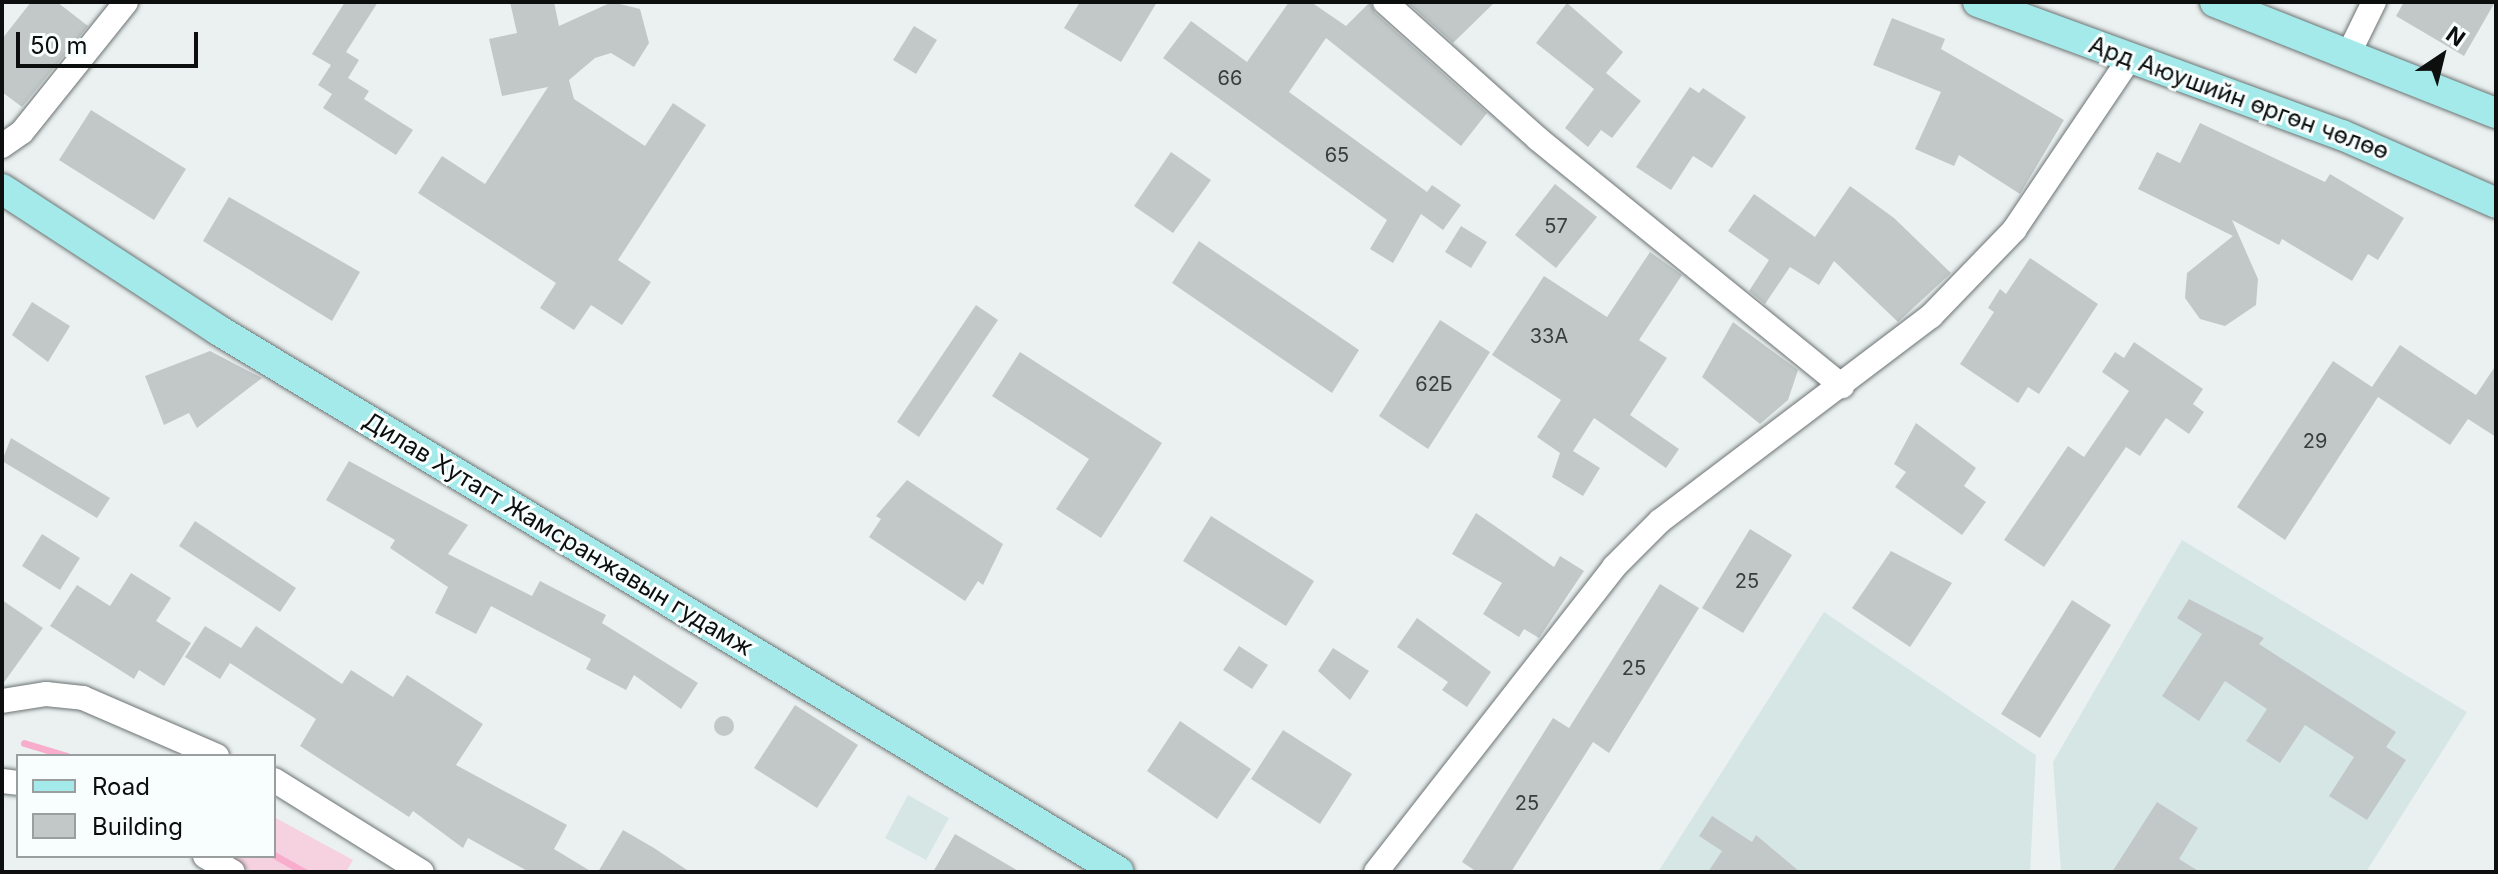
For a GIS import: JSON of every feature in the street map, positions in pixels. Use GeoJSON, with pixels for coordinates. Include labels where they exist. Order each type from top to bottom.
{"type":"FeatureCollection","features":[{"type":"Feature","properties":{"kind":"main road","name":"Ард Аюушийн өргөн чөлөө"},"geometry":{"type":"LineString","coordinates":[[1978,2],[2342,135],[2496,203]]}},
{"type":"Feature","properties":{"kind":"main road"},"geometry":{"type":"LineString","coordinates":[[2219,3],[2496,113]]}},
{"type":"Feature","properties":{"kind":"main road","name":"Дилав Хутагт Жамсранжавын гудамж"},"geometry":{"type":"LineString","coordinates":[[2,189],[218,330],[1119,872]]}},
{"type":"Feature","properties":{"kind":"street"},"geometry":{"type":"LineString","coordinates":[[2,146],[22,132],[126,2]]}},
{"type":"Feature","properties":{"kind":"street"},"geometry":{"type":"LineString","coordinates":[[1385,2],[1538,139],[1842,386]]}},
{"type":"Feature","properties":{"kind":"street"},"geometry":{"type":"LineString","coordinates":[[2349,53],[2374,2]]}},
{"type":"Feature","properties":{"kind":"street"},"geometry":{"type":"LineString","coordinates":[[1376,872],[1614,567],[1660,521],[1931,316],[2014,230],[2130,58]]}},
{"type":"Feature","properties":{"kind":"street"},"geometry":{"type":"LineString","coordinates":[[2,701],[46,694],[83,698],[212,754]]}},
{"type":"Feature","properties":{"kind":"street"},"geometry":{"type":"LineString","coordinates":[[276,781],[422,872]]}},
{"type":"Feature","properties":{"kind":"street"},"geometry":{"type":"LineString","coordinates":[[208,858],[233,872]]}},
{"type":"Feature","properties":{"kind":"shaded area"},"geometry":{"type":"Polygon","coordinates":[[[2182,540],[2467,712],[2366,872],[2061,872],[2053,762],[2182,540]]]}},
{"type":"Feature","properties":{"kind":"shaded area"},"geometry":{"type":"Polygon","coordinates":[[[1824,612],[2036,755],[2030,872],[1658,872],[1824,612]]]}},
{"type":"Feature","properties":{"kind":"shaded area"},"geometry":{"type":"Polygon","coordinates":[[[908,795],[949,818],[926,860],[885,838],[908,795]]]}},
{"type":"Feature","properties":{"kind":"shaded area"},"geometry":{"type":"Polygon","coordinates":[[[276,818],[353,860],[346,872],[252,872],[228,858],[276,858],[276,818]]]}},
{"type":"Feature","properties":{"kind":"building"},"geometry":{"type":"Polygon","coordinates":[[[31,2],[57,2],[88,26],[22,107],[2,92],[2,39],[31,2]]]}},
{"type":"Feature","properties":{"kind":"building"},"geometry":{"type":"Polygon","coordinates":[[[345,2],[378,2],[346,52],[359,60],[348,78],[369,91],[364,99],[413,130],[396,155],[323,108],[332,94],[318,85],[331,65],[312,54],[345,2]]]}},
{"type":"Feature","properties":{"kind":"building"},"geometry":{"type":"Polygon","coordinates":[[[510,2],[554,2],[559,26],[612,2],[640,9],[649,43],[634,67],[611,53],[595,58],[569,80],[574,99],[645,146],[673,103],[706,125],[618,260],[651,282],[622,325],[591,305],[574,330],[540,308],[556,283],[418,193],[442,156],[485,184],[548,87],[502,96],[489,39],[517,33],[510,2]]]}},
{"type":"Feature","properties":{"kind":"building"},"geometry":{"type":"Polygon","coordinates":[[[1080,2],[1157,2],[1121,62],[1064,28],[1080,2]]]}},
{"type":"Feature","properties":{"kind":"building"},"geometry":{"type":"Polygon","coordinates":[[[1289,2],[1311,2],[1346,26],[1370,2],[1375,13],[1487,113],[1461,146],[1326,38],[1289,92],[1427,192],[1432,185],[1461,205],[1443,230],[1421,214],[1393,263],[1370,249],[1387,220],[1163,58],[1191,21],[1247,62],[1289,2]]]}},
{"type":"Feature","properties":{"kind":"building"},"geometry":{"type":"Polygon","coordinates":[[[1407,2],[1495,2],[1453,43],[1407,2]]]}},
{"type":"Feature","properties":{"kind":"building"},"geometry":{"type":"Polygon","coordinates":[[[2404,2],[2495,2],[2464,56],[2396,16],[2404,2]]]}},
{"type":"Feature","properties":{"kind":"building"},"geometry":{"type":"Polygon","coordinates":[[[1567,3],[1623,52],[1606,73],[1641,101],[1612,138],[1601,130],[1588,147],[1565,128],[1594,89],[1536,43],[1567,3]]]}},
{"type":"Feature","properties":{"kind":"building"},"geometry":{"type":"Polygon","coordinates":[[[1892,18],[1945,39],[1941,49],[2064,120],[2020,194],[1959,155],[1954,166],[1915,149],[1941,92],[1873,65],[1892,18]]]}},
{"type":"Feature","properties":{"kind":"building"},"geometry":{"type":"Polygon","coordinates":[[[914,26],[937,40],[916,74],[893,60],[914,26]]]}},
{"type":"Feature","properties":{"kind":"building"},"geometry":{"type":"Polygon","coordinates":[[[1690,87],[1699,93],[1703,88],[1746,117],[1712,168],[1693,156],[1671,190],[1636,167],[1690,87]]]}},
{"type":"Feature","properties":{"kind":"building"},"geometry":{"type":"Polygon","coordinates":[[[91,110],[186,169],[154,220],[59,160],[91,110]]]}},
{"type":"Feature","properties":{"kind":"building"},"geometry":{"type":"Polygon","coordinates":[[[2200,123],[2325,182],[2330,174],[2404,218],[2378,260],[2368,254],[2352,281],[2282,239],[2279,245],[2232,220],[2258,279],[2256,305],[2225,326],[2200,319],[2185,298],[2187,273],[2233,236],[2138,189],[2157,152],[2180,163],[2200,123]]]}},
{"type":"Feature","properties":{"kind":"building"},"geometry":{"type":"Polygon","coordinates":[[[1171,152],[1211,180],[1173,233],[1134,206],[1171,152]]]}},
{"type":"Feature","properties":{"kind":"building"},"geometry":{"type":"Polygon","coordinates":[[[1555,184],[1597,217],[1556,268],[1515,235],[1555,184]]]}},
{"type":"Feature","properties":{"kind":"building"},"geometry":{"type":"Polygon","coordinates":[[[1850,186],[1894,218],[1951,273],[1898,322],[1834,261],[1819,285],[1790,267],[1765,304],[1749,291],[1769,260],[1728,231],[1754,194],[1815,237],[1850,186]]]}},
{"type":"Feature","properties":{"kind":"building"},"geometry":{"type":"Polygon","coordinates":[[[229,197],[360,272],[332,321],[203,241],[229,197]]]}},
{"type":"Feature","properties":{"kind":"building"},"geometry":{"type":"Polygon","coordinates":[[[1461,226],[1487,242],[1471,268],[1445,252],[1461,226]]]}},
{"type":"Feature","properties":{"kind":"building"},"geometry":{"type":"Polygon","coordinates":[[[1199,241],[1359,350],[1332,393],[1172,283],[1199,241]]]}},
{"type":"Feature","properties":{"kind":"building"},"geometry":{"type":"Polygon","coordinates":[[[1650,252],[1682,275],[1639,340],[1667,358],[1630,415],[1679,449],[1666,468],[1594,418],[1573,451],[1600,468],[1583,496],[1552,477],[1560,453],[1537,437],[1561,400],[1492,355],[1544,276],[1607,317],[1650,252]]]}},
{"type":"Feature","properties":{"kind":"building"},"geometry":{"type":"Polygon","coordinates":[[[2030,258],[2098,304],[2039,394],[2028,387],[2018,403],[1960,364],[1994,312],[1988,308],[2000,289],[2006,294],[2030,258]]]}},
{"type":"Feature","properties":{"kind":"building"},"geometry":{"type":"Polygon","coordinates":[[[32,302],[70,326],[48,362],[12,335],[32,302]]]}},
{"type":"Feature","properties":{"kind":"building"},"geometry":{"type":"Polygon","coordinates":[[[976,305],[998,320],[919,437],[897,422],[976,305]]]}},
{"type":"Feature","properties":{"kind":"building"},"geometry":{"type":"Polygon","coordinates":[[[1440,320],[1490,352],[1428,449],[1379,416],[1440,320]]]}},
{"type":"Feature","properties":{"kind":"building"},"geometry":{"type":"Polygon","coordinates":[[[1733,322],[1798,370],[1788,400],[1760,424],[1702,377],[1733,322]]]}},
{"type":"Feature","properties":{"kind":"building"},"geometry":{"type":"Polygon","coordinates":[[[2134,342],[2203,389],[2193,404],[2204,412],[2189,434],[2166,418],[2140,456],[2126,447],[2044,567],[2004,540],[2068,446],[2084,457],[2129,391],[2102,372],[2115,352],[2124,358],[2134,342]]]}},
{"type":"Feature","properties":{"kind":"building"},"geometry":{"type":"Polygon","coordinates":[[[2400,345],[2476,395],[2496,365],[2496,437],[2468,419],[2450,445],[2378,397],[2285,540],[2237,507],[2333,361],[2372,387],[2400,345]]]}},
{"type":"Feature","properties":{"kind":"building"},"geometry":{"type":"Polygon","coordinates":[[[210,351],[262,378],[197,428],[189,413],[164,425],[145,376],[210,351]]]}},
{"type":"Feature","properties":{"kind":"building"},"geometry":{"type":"Polygon","coordinates":[[[1020,352],[1162,443],[1101,538],[1056,509],[1089,459],[992,396],[1020,352]]]}},
{"type":"Feature","properties":{"kind":"building"},"geometry":{"type":"Polygon","coordinates":[[[1916,423],[1976,468],[1964,486],[1986,502],[1962,535],[1895,487],[1906,472],[1894,464],[1916,423]]]}},
{"type":"Feature","properties":{"kind":"building"},"geometry":{"type":"Polygon","coordinates":[[[11,438],[110,498],[97,518],[2,461],[11,438]]]}},
{"type":"Feature","properties":{"kind":"building"},"geometry":{"type":"Polygon","coordinates":[[[349,461],[468,525],[448,554],[532,596],[540,581],[606,615],[602,623],[698,683],[681,709],[634,675],[626,690],[586,669],[591,659],[491,606],[476,634],[435,613],[448,587],[390,548],[395,540],[326,500],[349,461]]]}},
{"type":"Feature","properties":{"kind":"building"},"geometry":{"type":"Polygon","coordinates":[[[907,480],[1003,544],[983,585],[978,581],[965,601],[869,537],[881,519],[876,516],[907,480]]]}},
{"type":"Feature","properties":{"kind":"building"},"geometry":{"type":"Polygon","coordinates":[[[1476,513],[1554,567],[1560,556],[1584,571],[1539,638],[1524,629],[1519,637],[1483,614],[1502,583],[1452,554],[1476,513]]]}},
{"type":"Feature","properties":{"kind":"building"},"geometry":{"type":"Polygon","coordinates":[[[1211,516],[1314,581],[1286,626],[1183,561],[1211,516]]]}},
{"type":"Feature","properties":{"kind":"building"},"geometry":{"type":"Polygon","coordinates":[[[195,521],[296,588],[280,612],[179,546],[195,521]]]}},
{"type":"Feature","properties":{"kind":"building"},"geometry":{"type":"Polygon","coordinates":[[[1750,529],[1792,555],[1743,633],[1702,608],[1750,529]]]}},
{"type":"Feature","properties":{"kind":"building"},"geometry":{"type":"Polygon","coordinates":[[[42,534],[80,558],[60,590],[22,566],[42,534]]]}},
{"type":"Feature","properties":{"kind":"building"},"geometry":{"type":"Polygon","coordinates":[[[1891,551],[1952,583],[1910,647],[1852,608],[1891,551]]]}},
{"type":"Feature","properties":{"kind":"building"},"geometry":{"type":"Polygon","coordinates":[[[131,573],[171,598],[156,621],[191,643],[164,686],[139,670],[134,679],[50,626],[77,585],[110,606],[131,573]]]}},
{"type":"Feature","properties":{"kind":"building"},"geometry":{"type":"Polygon","coordinates":[[[1660,584],[1699,608],[1609,753],[1593,742],[1511,872],[1477,872],[1462,862],[1553,718],[1569,728],[1660,584]]]}},
{"type":"Feature","properties":{"kind":"building"},"geometry":{"type":"Polygon","coordinates":[[[2189,599],[2264,638],[2259,644],[2396,732],[2386,747],[2406,760],[2367,820],[2329,796],[2354,757],[2305,725],[2280,763],[2246,741],[2267,709],[2225,681],[2199,721],[2162,696],[2202,634],[2177,618],[2189,599]]]}},
{"type":"Feature","properties":{"kind":"building"},"geometry":{"type":"Polygon","coordinates":[[[2,600],[43,628],[2,685],[2,600]]]}},
{"type":"Feature","properties":{"kind":"building"},"geometry":{"type":"Polygon","coordinates":[[[2072,600],[2111,625],[2040,738],[2001,714],[2072,600]]]}},
{"type":"Feature","properties":{"kind":"building"},"geometry":{"type":"Polygon","coordinates":[[[1417,618],[1491,672],[1467,707],[1442,690],[1448,682],[1397,647],[1417,618]]]}},
{"type":"Feature","properties":{"kind":"building"},"geometry":{"type":"Polygon","coordinates":[[[205,626],[241,648],[256,626],[342,684],[351,670],[393,697],[407,675],[483,724],[456,765],[567,825],[554,849],[592,872],[529,872],[468,838],[463,848],[413,811],[409,817],[300,746],[316,719],[230,663],[220,679],[185,657],[205,626]]]}},
{"type":"Feature","properties":{"kind":"building"},"geometry":{"type":"Polygon","coordinates":[[[1239,646],[1268,665],[1252,689],[1223,670],[1239,646]]]}},
{"type":"Feature","properties":{"kind":"building"},"geometry":{"type":"Polygon","coordinates":[[[1333,648],[1369,671],[1350,700],[1318,671],[1333,648]]]}},
{"type":"Feature","properties":{"kind":"building"},"geometry":{"type":"Polygon","coordinates":[[[795,705],[858,745],[817,808],[754,768],[795,705]]]}},
{"type":"Feature","properties":{"kind":"building"},"geometry":{"type":"Polygon","coordinates":[[[724,716],[731,719],[734,726],[731,733],[724,736],[717,733],[714,726],[717,719],[724,716]]]}},
{"type":"Feature","properties":{"kind":"building"},"geometry":{"type":"Polygon","coordinates":[[[1180,721],[1251,769],[1217,819],[1147,771],[1180,721]]]}},
{"type":"Feature","properties":{"kind":"building"},"geometry":{"type":"Polygon","coordinates":[[[1283,730],[1352,774],[1320,824],[1251,779],[1283,730]]]}},
{"type":"Feature","properties":{"kind":"building"},"geometry":{"type":"Polygon","coordinates":[[[2157,802],[2198,828],[2179,859],[2200,872],[2112,872],[2157,802]]]}},
{"type":"Feature","properties":{"kind":"building"},"geometry":{"type":"Polygon","coordinates":[[[1712,816],[1752,842],[1756,835],[1800,872],[1708,872],[1722,851],[1699,836],[1712,816]]]}},
{"type":"Feature","properties":{"kind":"building"},"geometry":{"type":"Polygon","coordinates":[[[623,830],[654,848],[690,872],[598,872],[623,830]]]}},
{"type":"Feature","properties":{"kind":"building"},"geometry":{"type":"Polygon","coordinates":[[[955,834],[1020,872],[933,872],[955,834]]]}},
{"type":"Feature","properties":{"kind":"waterway"},"geometry":{"type":"LineString","coordinates":[[24,743],[60,754]]}},
{"type":"Feature","properties":{"kind":"waterway"},"geometry":{"type":"LineString","coordinates":[[276,856],[305,872]]}}]}
